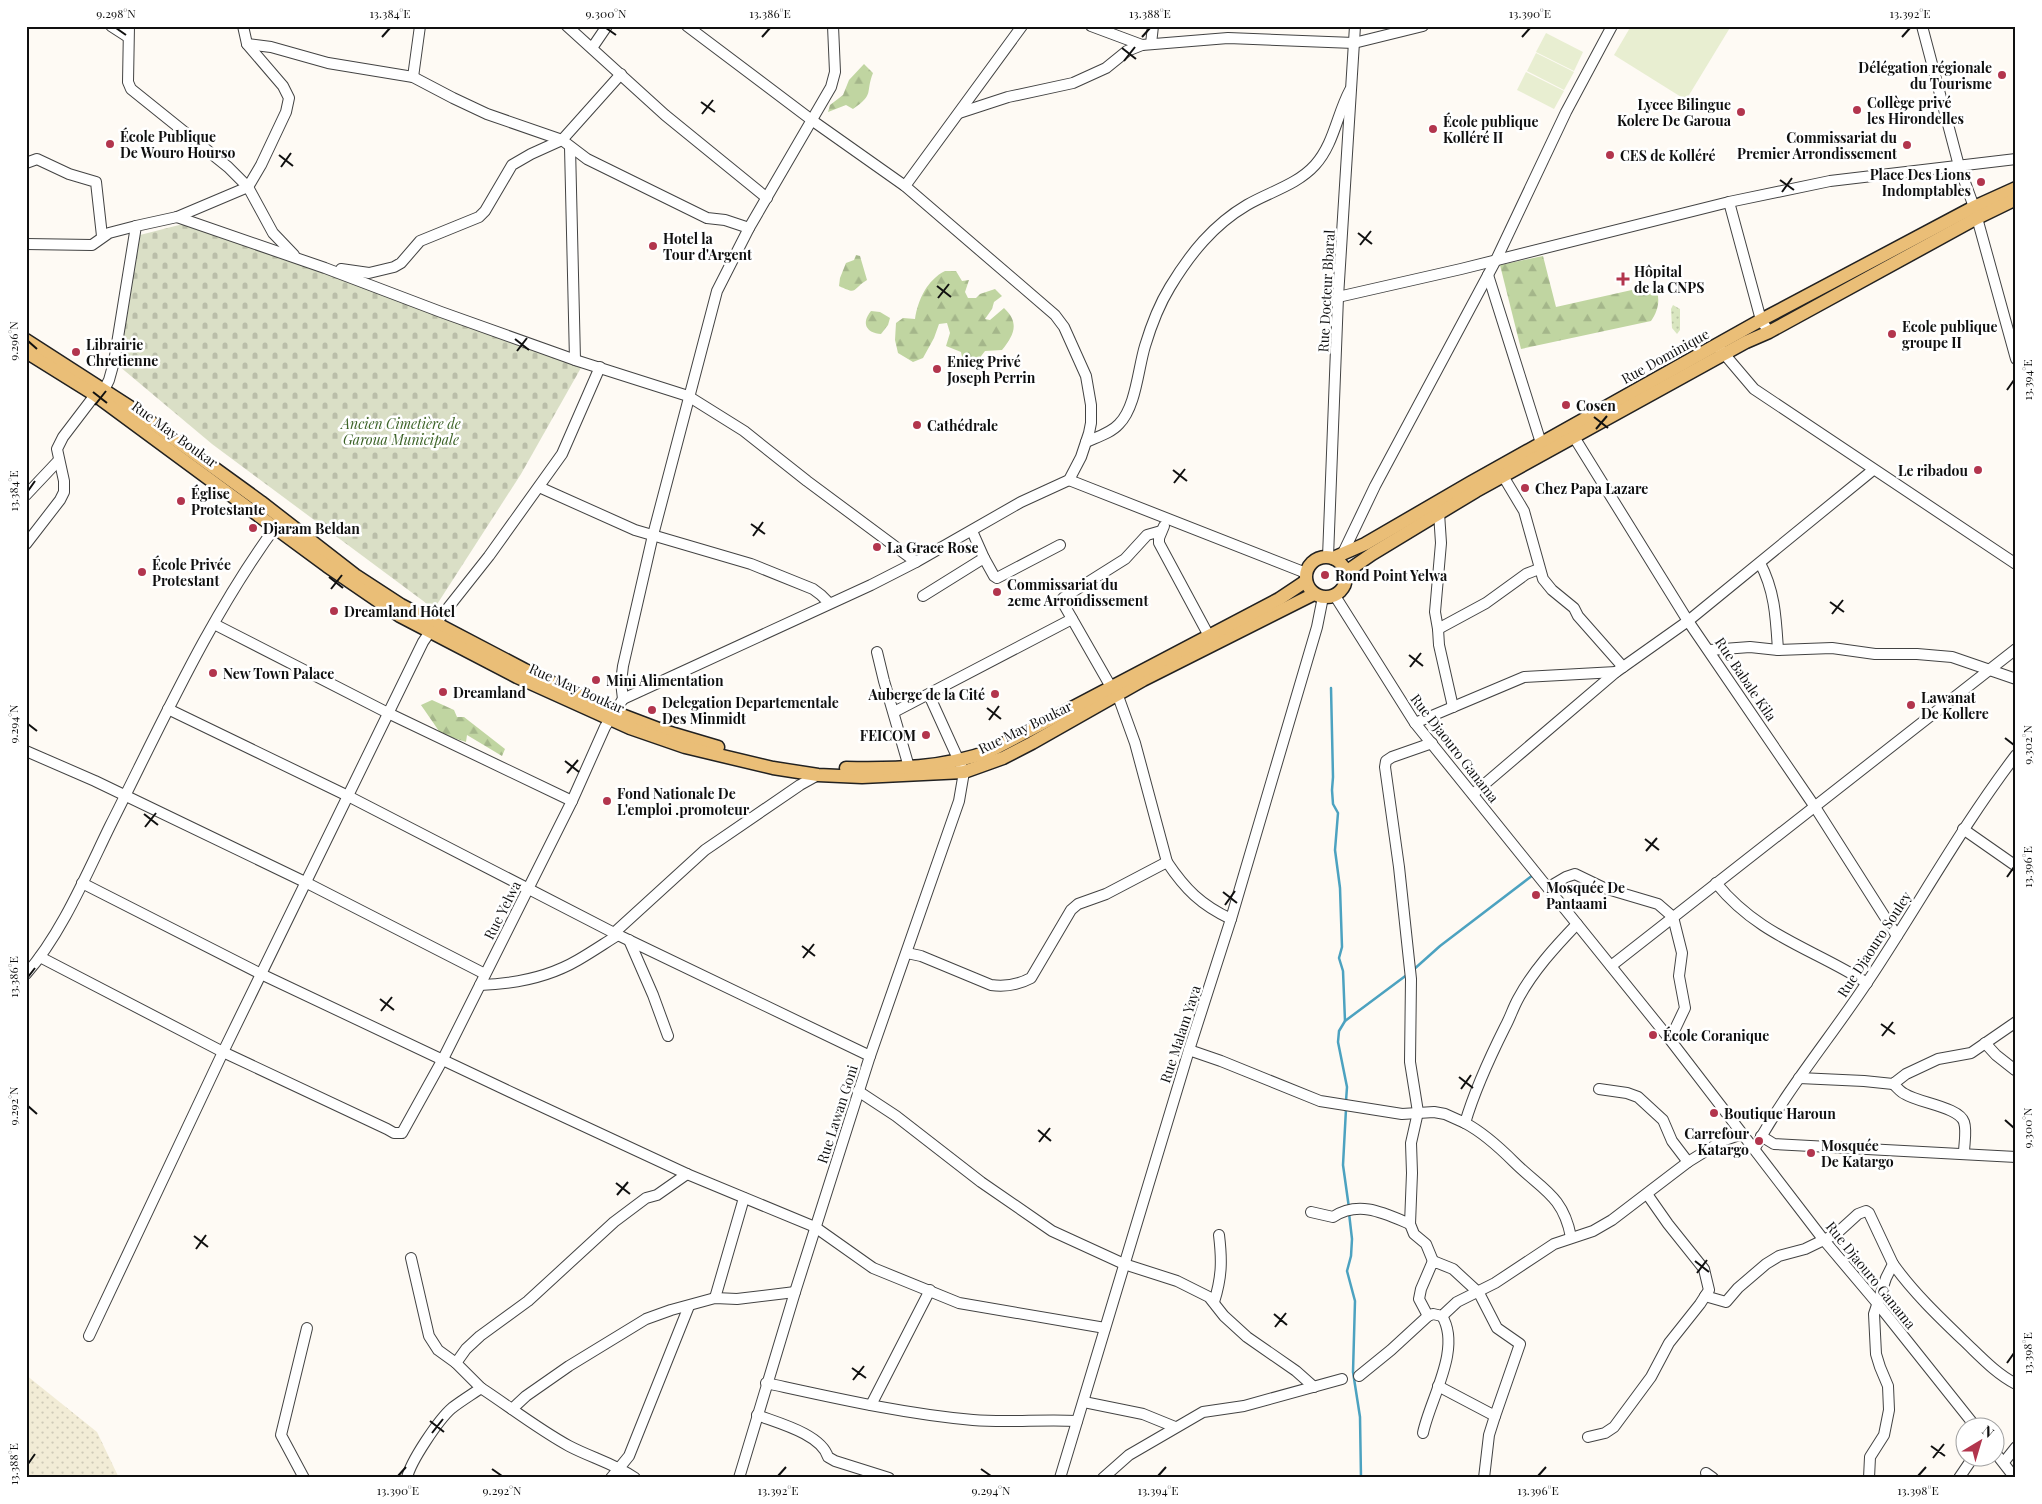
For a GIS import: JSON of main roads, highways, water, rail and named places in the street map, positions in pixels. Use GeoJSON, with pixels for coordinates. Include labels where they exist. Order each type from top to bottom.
{"type":"FeatureCollection","features":[{"type":"Feature","properties":{"kind":"main road","name":"Rue Dominique"},"geometry":{"type":"LineString","coordinates":[[1720,349],[1769,332],[2016,188]]}},
{"type":"Feature","properties":{"kind":"main road","name":"Rue Dominique"},"geometry":{"type":"LineString","coordinates":[[1346,572],[1372,554],[1567,436],[1720,349],[1760,320],[1976,213],[2016,200]]}},
{"type":"Feature","properties":{"kind":"main road","name":"Rue May Boukar"},"geometry":{"type":"LineString","coordinates":[[26,340],[279,522],[369,596],[433,628],[517,677],[612,716],[660,740],[773,768],[818,775],[896,777],[961,767],[1003,758],[1032,744],[1114,692],[1209,636],[1279,599],[1306,577]]}},
{"type":"Feature","properties":{"kind":"main road","name":"Rue May Boukar"},"geometry":{"type":"LineString","coordinates":[[26,352],[99,392]]}},
{"type":"Feature","properties":{"kind":"main road","name":"Rue Dominique"},"geometry":{"type":"LineString","coordinates":[[1334,556],[1365,544],[1541,443],[1567,436]]}},
{"type":"Feature","properties":{"kind":"main road"},"geometry":{"type":"LineString","coordinates":[[1334,556],[1342,564],[1346,572],[1344,586],[1324,595],[1309,588],[1306,577],[1314,560],[1334,556]]}},
{"type":"Feature","properties":{"kind":"main road","name":"Rue May Boukar"},"geometry":{"type":"LineString","coordinates":[[1114,692],[1324,595]]}},
{"type":"Feature","properties":{"kind":"main road","name":"Rue May Boukar"},"geometry":{"type":"LineString","coordinates":[[612,716],[731,751],[796,765],[849,768],[961,767]]}},
{"type":"Feature","properties":{"kind":"waterway"},"geometry":{"type":"LineString","coordinates":[[1331,688],[1332,790],[1333,804],[1338,813],[1335,850],[1340,888],[1342,947],[1339,958],[1343,971],[1345,1021],[1339,1031],[1338,1042],[1347,1087],[1346,1101]]}},
{"type":"Feature","properties":{"kind":"waterway"},"geometry":{"type":"LineString","coordinates":[[1412,971],[1440,946],[1533,875]]}},
{"type":"Feature","properties":{"kind":"waterway"},"geometry":{"type":"LineString","coordinates":[[1345,1021],[1408,974]]}},
{"type":"Feature","properties":{"kind":"waterway"},"geometry":{"type":"LineString","coordinates":[[1346,1109],[1343,1165],[1349,1208]]}},
{"type":"Feature","properties":{"kind":"waterway"},"geometry":{"type":"LineString","coordinates":[[1349,1213],[1352,1239],[1351,1256],[1347,1271],[1355,1301],[1353,1372],[1360,1417],[1361,1478]]}},
{"type":"Feature","properties":{"kind":"place","name":"Délégation régionale du Tourisme"},"geometry":{"type":"Point","coordinates":[2002,75]}},
{"type":"Feature","properties":{"kind":"place","name":"Collège privé les Hirondelles"},"geometry":{"type":"Point","coordinates":[1857,110]}},
{"type":"Feature","properties":{"kind":"place","name":"Lycee Bilingue Kolere De Garoua"},"geometry":{"type":"Point","coordinates":[1741,112]}},
{"type":"Feature","properties":{"kind":"place","name":"École publique Kolléré II"},"geometry":{"type":"Point","coordinates":[1433,129]}},
{"type":"Feature","properties":{"kind":"place","name":"École Publique De Wouro Hourso"},"geometry":{"type":"Point","coordinates":[110,144]}},
{"type":"Feature","properties":{"kind":"place","name":"Commissariat du Premier Arrondissement"},"geometry":{"type":"Point","coordinates":[1907,145]}},
{"type":"Feature","properties":{"kind":"place","name":"CES de Kolléré"},"geometry":{"type":"Point","coordinates":[1610,155]}},
{"type":"Feature","properties":{"kind":"place","name":"Place Des Lions Indomptables"},"geometry":{"type":"Point","coordinates":[1981,182]}},
{"type":"Feature","properties":{"kind":"place","name":"Hotel la Tour d'Argent"},"geometry":{"type":"Point","coordinates":[653,246]}},
{"type":"Feature","properties":{"kind":"place","name":"Hôpital de la CNPS"},"geometry":{"type":"Point","coordinates":[1623,279]}},
{"type":"Feature","properties":{"kind":"place","name":"Ecole publique groupe II"},"geometry":{"type":"Point","coordinates":[1892,334]}},
{"type":"Feature","properties":{"kind":"place","name":"Librairie Chretienne"},"geometry":{"type":"Point","coordinates":[76,352]}},
{"type":"Feature","properties":{"kind":"place","name":"Enieg Privé Joseph Perrin"},"geometry":{"type":"Point","coordinates":[937,369]}},
{"type":"Feature","properties":{"kind":"place","name":"Cosen"},"geometry":{"type":"Point","coordinates":[1566,405]}},
{"type":"Feature","properties":{"kind":"place","name":"Cathédrale"},"geometry":{"type":"Point","coordinates":[917,425]}},
{"type":"Feature","properties":{"kind":"place","name":"Le ribadou"},"geometry":{"type":"Point","coordinates":[1978,470]}},
{"type":"Feature","properties":{"kind":"place","name":"Chez Papa Lazare"},"geometry":{"type":"Point","coordinates":[1525,488]}},
{"type":"Feature","properties":{"kind":"place","name":"Église Protestante"},"geometry":{"type":"Point","coordinates":[181,501]}},
{"type":"Feature","properties":{"kind":"place","name":"Djaram Beldan"},"geometry":{"type":"Point","coordinates":[253,528]}},
{"type":"Feature","properties":{"kind":"place","name":"La Grace Rose"},"geometry":{"type":"Point","coordinates":[877,547]}},
{"type":"Feature","properties":{"kind":"place","name":"École Privée Protestant"},"geometry":{"type":"Point","coordinates":[142,572]}},
{"type":"Feature","properties":{"kind":"place","name":"Rond Point Yelwa"},"geometry":{"type":"Point","coordinates":[1325,575]}},
{"type":"Feature","properties":{"kind":"place","name":"Commissariat du 2eme Arrondissement"},"geometry":{"type":"Point","coordinates":[997,592]}},
{"type":"Feature","properties":{"kind":"place","name":"Dreamland Hôtel"},"geometry":{"type":"Point","coordinates":[334,611]}},
{"type":"Feature","properties":{"kind":"place","name":"New Town Palace"},"geometry":{"type":"Point","coordinates":[213,673]}},
{"type":"Feature","properties":{"kind":"place","name":"Mini Alimentation"},"geometry":{"type":"Point","coordinates":[596,680]}},
{"type":"Feature","properties":{"kind":"place","name":"Dreamland"},"geometry":{"type":"Point","coordinates":[443,692]}},
{"type":"Feature","properties":{"kind":"place","name":"Auberge de la Cité"},"geometry":{"type":"Point","coordinates":[995,694]}},
{"type":"Feature","properties":{"kind":"place","name":"Lawanat De Kollere"},"geometry":{"type":"Point","coordinates":[1911,705]}},
{"type":"Feature","properties":{"kind":"place","name":"Delegation Departementale Des Minmidt"},"geometry":{"type":"Point","coordinates":[652,710]}},
{"type":"Feature","properties":{"kind":"place","name":"FEICOM"},"geometry":{"type":"Point","coordinates":[926,735]}},
{"type":"Feature","properties":{"kind":"place","name":"Fond Nationale De L'emploi .promoteur"},"geometry":{"type":"Point","coordinates":[607,801]}},
{"type":"Feature","properties":{"kind":"place","name":"Mosquée De Pantaami"},"geometry":{"type":"Point","coordinates":[1536,895]}},
{"type":"Feature","properties":{"kind":"place","name":"École Coranique"},"geometry":{"type":"Point","coordinates":[1653,1035]}},
{"type":"Feature","properties":{"kind":"place","name":"Boutique Haroun"},"geometry":{"type":"Point","coordinates":[1714,1113]}},
{"type":"Feature","properties":{"kind":"place","name":"Carrefour Katargo"},"geometry":{"type":"Point","coordinates":[1759,1141]}},
{"type":"Feature","properties":{"kind":"place","name":"Mosquée De Katargo"},"geometry":{"type":"Point","coordinates":[1811,1153]}},
{"type":"Feature","properties":{"kind":"park label","name":"Ancien Cimetière de Garoua Municipale"},"geometry":{"type":"Point","coordinates":[401,432]}}]}
